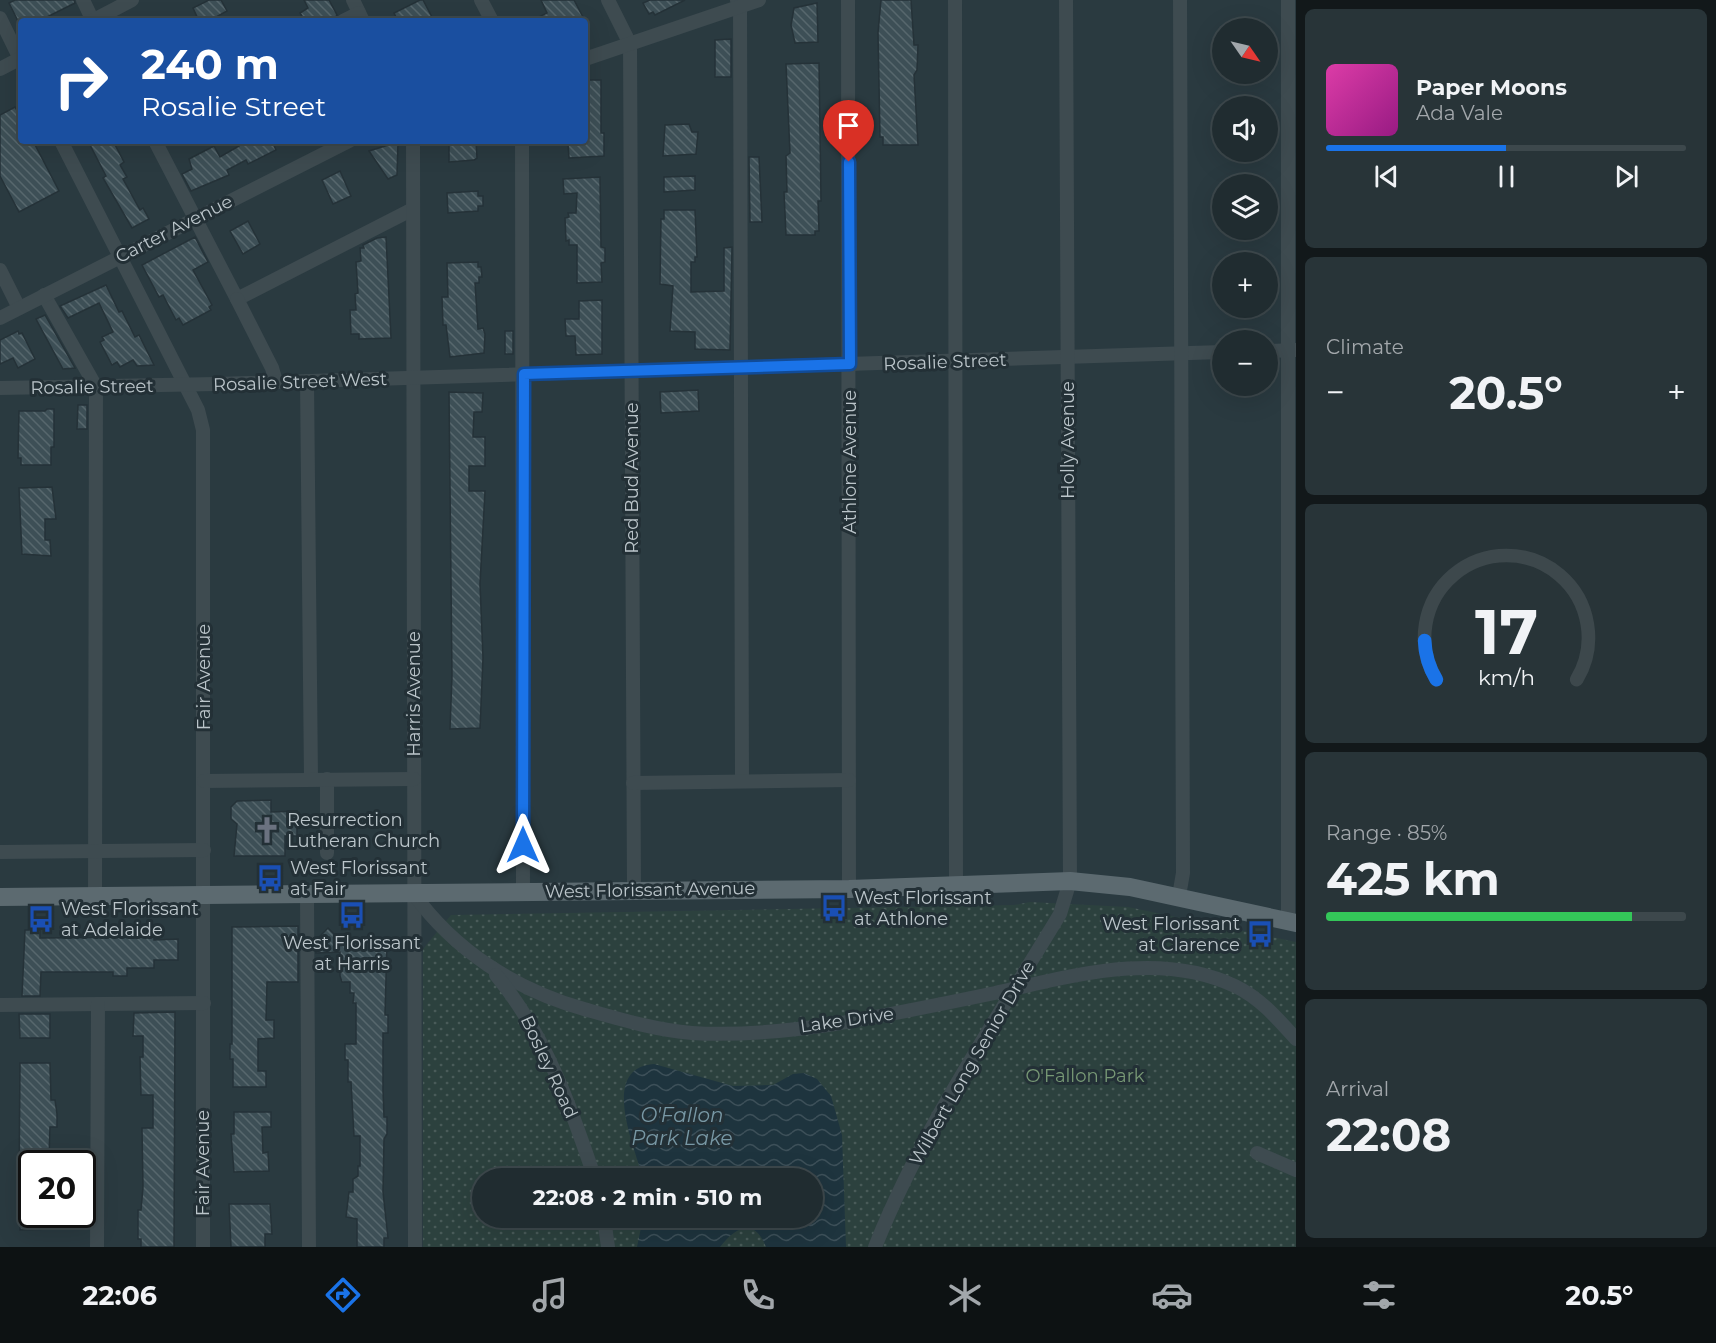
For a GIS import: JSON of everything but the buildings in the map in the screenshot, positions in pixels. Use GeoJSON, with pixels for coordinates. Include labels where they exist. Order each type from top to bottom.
{"type":"FeatureCollection","features":[{"type":"Feature","properties":{"kind":"main road","name":"West Florissant Avenue"},"geometry":{"type":"LineString","coordinates":[[0,897],[204,897],[523,891],[849,889],[1070,881],[1130,887],[1179,896],[1292,922]]}},
{"type":"Feature","properties":{"kind":"street"},"geometry":{"type":"LineString","coordinates":[[83,0],[92,18]]}},
{"type":"Feature","properties":{"kind":"street"},"geometry":{"type":"LineString","coordinates":[[99,18],[132,0]]}},
{"type":"Feature","properties":{"kind":"street"},"geometry":{"type":"LineString","coordinates":[[481,0],[490,18]]}},
{"type":"Feature","properties":{"kind":"street","name":"Red Bud Avenue"},"geometry":{"type":"LineString","coordinates":[[608,0],[630,44],[634,890]]}},
{"type":"Feature","properties":{"kind":"street"},"geometry":{"type":"LineString","coordinates":[[588,59],[738,3],[759,0]]}},
{"type":"Feature","properties":{"kind":"street","name":"Athlone Avenue"},"geometry":{"type":"LineString","coordinates":[[848,0],[849,889]]}},
{"type":"Feature","properties":{"kind":"street"},"geometry":{"type":"LineString","coordinates":[[955,0],[956,885]]}},
{"type":"Feature","properties":{"kind":"street","name":"Holly Avenue"},"geometry":{"type":"LineString","coordinates":[[1066,0],[1070,881]]}},
{"type":"Feature","properties":{"kind":"street"},"geometry":{"type":"LineString","coordinates":[[1179,896],[1183,873],[1180,0]]}},
{"type":"Feature","properties":{"kind":"street"},"geometry":{"type":"LineString","coordinates":[[1288,0],[1292,350],[1292,922]]}},
{"type":"Feature","properties":{"kind":"street"},"geometry":{"type":"LineString","coordinates":[[738,3],[742,367],[742,781]]}},
{"type":"Feature","properties":{"kind":"street"},"geometry":{"type":"LineString","coordinates":[[0,18],[18,53]]}},
{"type":"Feature","properties":{"kind":"street"},"geometry":{"type":"LineString","coordinates":[[0,69],[18,60]]}},
{"type":"Feature","properties":{"kind":"street","name":"Fair Avenue"},"geometry":{"type":"LineString","coordinates":[[63,144],[198,410],[203,430],[203,1247]]}},
{"type":"Feature","properties":{"kind":"street"},"geometry":{"type":"LineString","coordinates":[[156,144],[272,368],[276,382]]}},
{"type":"Feature","properties":{"kind":"street","name":"Carter Avenue"},"geometry":{"type":"LineString","coordinates":[[0,318],[343,144]]}},
{"type":"Feature","properties":{"kind":"street","name":"Harris Avenue"},"geometry":{"type":"LineString","coordinates":[[413,144],[415,378],[413,893],[416,1247]]}},
{"type":"Feature","properties":{"kind":"street"},"geometry":{"type":"LineString","coordinates":[[522,144],[523,891]]}},
{"type":"Feature","properties":{"kind":"street"},"geometry":{"type":"LineString","coordinates":[[237,299],[413,209]]}},
{"type":"Feature","properties":{"kind":"street"},"geometry":{"type":"LineString","coordinates":[[0,270],[19,308]]}},
{"type":"Feature","properties":{"kind":"street"},"geometry":{"type":"LineString","coordinates":[[44,295],[96,387],[95,897]]}},
{"type":"Feature","properties":{"kind":"street","name":"Rosalie Street"},"geometry":{"type":"LineString","coordinates":[[415,378],[1212,352]]}},
{"type":"Feature","properties":{"kind":"street","name":"Rosalie Street West"},"geometry":{"type":"LineString","coordinates":[[184,385],[415,378]]}},
{"type":"Feature","properties":{"kind":"street"},"geometry":{"type":"LineString","coordinates":[[307,381],[310,780]]}},
{"type":"Feature","properties":{"kind":"street","name":"Rosalie Street"},"geometry":{"type":"LineString","coordinates":[[0,388],[184,385]]}},
{"type":"Feature","properties":{"kind":"street"},"geometry":{"type":"LineString","coordinates":[[327,779],[327,853]]}},
{"type":"Feature","properties":{"kind":"street"},"geometry":{"type":"LineString","coordinates":[[204,781],[414,779]]}},
{"type":"Feature","properties":{"kind":"street"},"geometry":{"type":"LineString","coordinates":[[633,783],[849,780]]}},
{"type":"Feature","properties":{"kind":"street"},"geometry":{"type":"LineString","coordinates":[[0,852],[204,850]]}},
{"type":"Feature","properties":{"kind":"street","name":"Wilbert Long Senior Drive"},"geometry":{"type":"LineString","coordinates":[[875,1247],[921,1148],[1060,914],[1070,881]]}},
{"type":"Feature","properties":{"kind":"street","name":"Lake Drive"},"geometry":{"type":"LineString","coordinates":[[413,893],[445,932],[487,965],[522,986],[560,1002],[646,1026],[690,1033],[776,1030],[833,1024],[1126,968],[1192,973],[1236,987],[1254,998],[1296,1039]]}},
{"type":"Feature","properties":{"kind":"street"},"geometry":{"type":"LineString","coordinates":[[307,895],[309,1247]]}},
{"type":"Feature","properties":{"kind":"street","name":"Bosley Road"},"geometry":{"type":"LineString","coordinates":[[487,965],[513,995],[536,1032],[557,1077],[591,1168]]}},
{"type":"Feature","properties":{"kind":"street"},"geometry":{"type":"LineString","coordinates":[[0,1005],[204,1003]]}},
{"type":"Feature","properties":{"kind":"street"},"geometry":{"type":"LineString","coordinates":[[98,1004],[98,1247]]}},
{"type":"Feature","properties":{"kind":"street"},"geometry":{"type":"LineString","coordinates":[[1257,1153],[1296,1170]]}},
{"type":"Feature","properties":{"kind":"street"},"geometry":{"type":"LineString","coordinates":[[605,1228],[608,1247]]}},
{"type":"Feature","properties":{"kind":"green space","name":"O'Fallon Park"},"geometry":{"type":"Polygon","coordinates":[[[1030,902],[1128,907],[1296,942],[1296,1247],[423,1247],[423,949],[451,915],[1014,905],[1030,902]]]}},
{"type":"Feature","properties":{"kind":"water","name":"O'Fallon Park Lake"},"geometry":{"type":"Polygon","coordinates":[[[654,1064],[733,1086],[773,1085],[793,1074],[804,1073],[817,1079],[831,1096],[842,1135],[846,1247],[766,1247],[756,1232],[744,1228],[823,1228],[823,1168],[640,1168],[625,1112],[624,1094],[628,1079],[637,1069],[654,1064]]]}},
{"type":"Feature","properties":{"kind":"water","name":"O'Fallon Park Lake"},"geometry":{"type":"Polygon","coordinates":[[[641,1228],[744,1228],[732,1234],[720,1247],[637,1247],[641,1228]]]}},
{"type":"Feature","properties":{"kind":"place","name":"Resurrection Lutheran Church"},"geometry":{"type":"Point","coordinates":[267,830]}},
{"type":"Feature","properties":{"kind":"place","name":"West Florissant at Fair"},"geometry":{"type":"Point","coordinates":[270,878]}},
{"type":"Feature","properties":{"kind":"place","name":"West Florissant at Athlone"},"geometry":{"type":"Point","coordinates":[834,908]}},
{"type":"Feature","properties":{"kind":"place","name":"West Florissant at Harris"},"geometry":{"type":"Point","coordinates":[352,915]}},
{"type":"Feature","properties":{"kind":"place","name":"West Florissant at Adelaide"},"geometry":{"type":"Point","coordinates":[41,919]}},
{"type":"Feature","properties":{"kind":"place","name":"West Florissant at Clarence"},"geometry":{"type":"Point","coordinates":[1260,934]}},
{"type":"Feature","properties":{"kind":"route"},"geometry":{"type":"LineString","coordinates":[[523,845],[524,374],[850,364],[849,162]]}}]}
